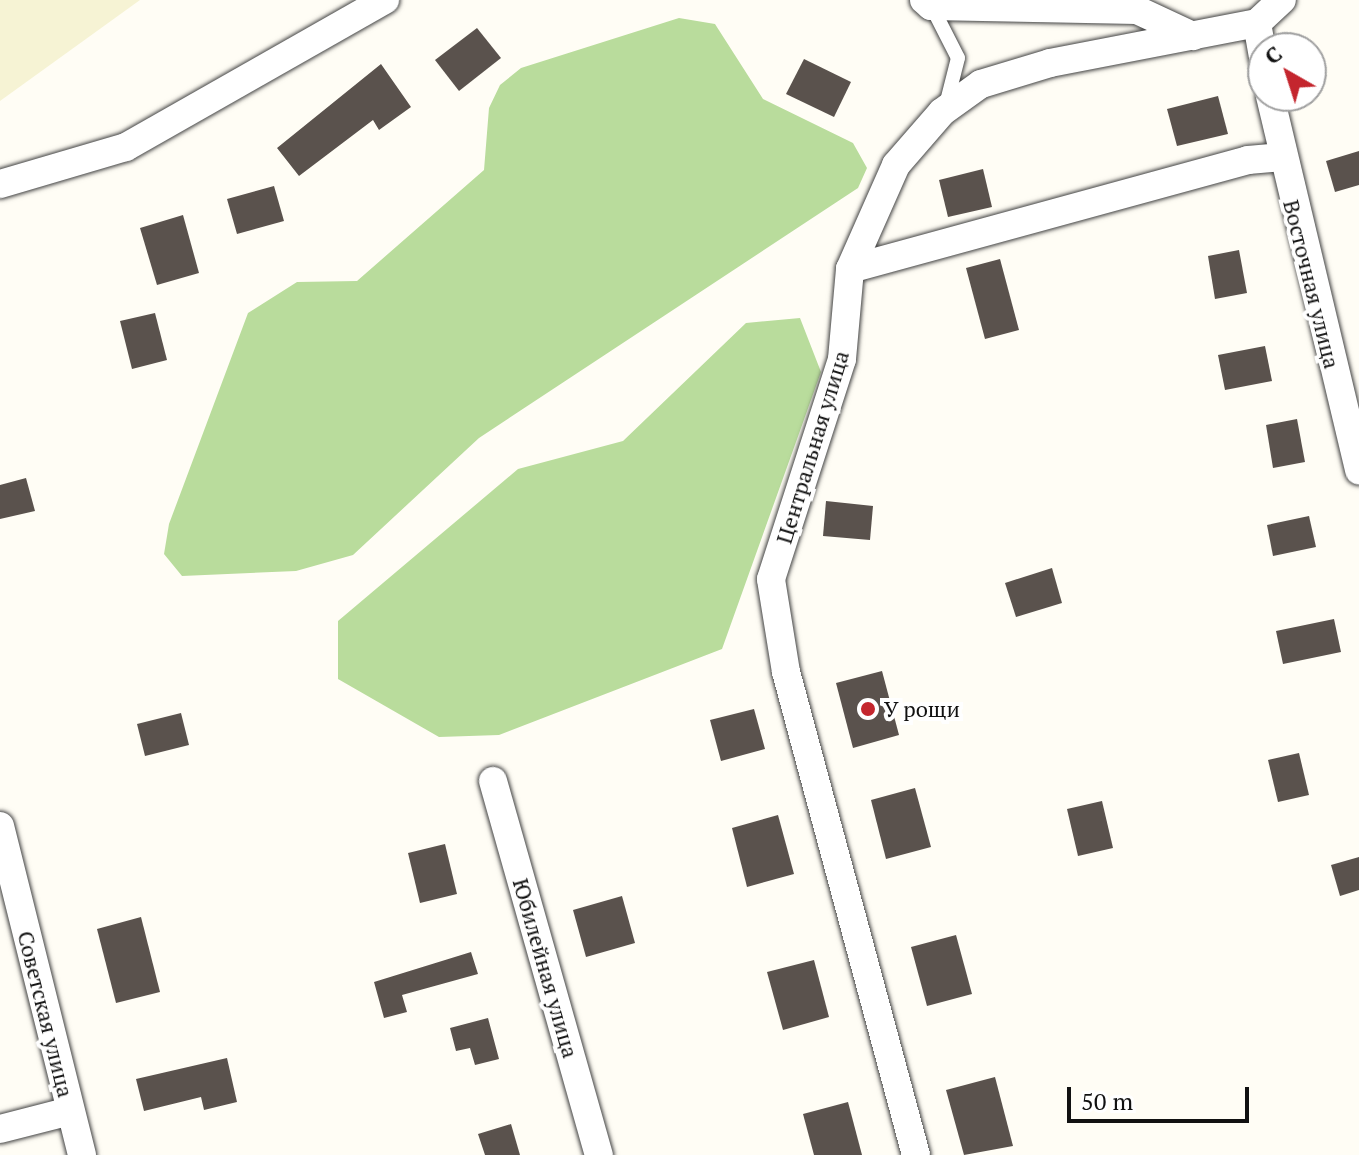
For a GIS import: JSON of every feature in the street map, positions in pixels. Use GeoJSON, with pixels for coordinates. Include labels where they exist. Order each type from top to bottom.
{"type":"FeatureCollection","features":[{"type":"Feature","properties":{"kind":"street"},"geometry":{"type":"LineString","coordinates":[[0,184],[126,147],[385,0]]}},
{"type":"Feature","properties":{"kind":"street"},"geometry":{"type":"LineString","coordinates":[[1259,32],[1257,23],[1282,0]]}},
{"type":"Feature","properties":{"kind":"street"},"geometry":{"type":"LineString","coordinates":[[929,2],[1137,10],[1193,36]]}},
{"type":"Feature","properties":{"kind":"street","name":"Центральная улица"},"geometry":{"type":"LineString","coordinates":[[916,1155],[786,672],[771,579],[842,359],[850,269],[896,165],[942,112],[981,84],[1050,63],[1257,23]]}},
{"type":"Feature","properties":{"kind":"street","name":"Восточная улица"},"geometry":{"type":"LineString","coordinates":[[1273,112],[1280,157],[1359,471]]}},
{"type":"Feature","properties":{"kind":"street"},"geometry":{"type":"LineString","coordinates":[[850,269],[1248,160],[1280,157]]}},
{"type":"Feature","properties":{"kind":"street","name":"Юбилейная улица"},"geometry":{"type":"LineString","coordinates":[[493,781],[599,1155]]}},
{"type":"Feature","properties":{"kind":"street","name":"Советская улица"},"geometry":{"type":"LineString","coordinates":[[0,826],[82,1155]]}},
{"type":"Feature","properties":{"kind":"street"},"geometry":{"type":"LineString","coordinates":[[0,1129],[70,1111]]}},
{"type":"Feature","properties":{"kind":"lane"},"geometry":{"type":"LineString","coordinates":[[929,2],[958,58],[955,85],[942,112]]}},
{"type":"Feature","properties":{"kind":"shaded area"},"geometry":{"type":"Polygon","coordinates":[[[0,0],[140,0],[0,101],[0,0]]]}},
{"type":"Feature","properties":{"kind":"green space"},"geometry":{"type":"Polygon","coordinates":[[[679,18],[715,24],[763,99],[853,143],[867,168],[858,188],[479,438],[353,555],[296,571],[182,576],[164,554],[169,524],[248,313],[297,282],[357,281],[484,170],[489,108],[500,85],[521,68],[679,18]]]}},
{"type":"Feature","properties":{"kind":"green space"},"geometry":{"type":"Polygon","coordinates":[[[800,318],[821,372],[722,649],[499,735],[439,737],[338,679],[338,621],[518,469],[623,441],[746,323],[800,318]]]}},
{"type":"Feature","properties":{"kind":"building"},"geometry":{"type":"Polygon","coordinates":[[[477,28],[501,58],[459,91],[435,60],[477,28]]]}},
{"type":"Feature","properties":{"kind":"building"},"geometry":{"type":"Polygon","coordinates":[[[804,59],[851,82],[834,117],[786,94],[804,59]]]}},
{"type":"Feature","properties":{"kind":"building"},"geometry":{"type":"Polygon","coordinates":[[[381,64],[411,107],[379,130],[373,120],[299,176],[277,148],[381,64]]]}},
{"type":"Feature","properties":{"kind":"building"},"geometry":{"type":"Polygon","coordinates":[[[1218,96],[1228,134],[1177,146],[1167,109],[1218,96]]]}},
{"type":"Feature","properties":{"kind":"building"},"geometry":{"type":"Polygon","coordinates":[[[1359,151],[1359,185],[1335,192],[1326,161],[1359,151]]]}},
{"type":"Feature","properties":{"kind":"building"},"geometry":{"type":"Polygon","coordinates":[[[983,169],[992,207],[948,217],[939,180],[983,169]]]}},
{"type":"Feature","properties":{"kind":"building"},"geometry":{"type":"Polygon","coordinates":[[[274,186],[284,221],[237,234],[227,199],[274,186]]]}},
{"type":"Feature","properties":{"kind":"building"},"geometry":{"type":"Polygon","coordinates":[[[183,215],[199,273],[157,285],[140,228],[183,215]]]}},
{"type":"Feature","properties":{"kind":"building"},"geometry":{"type":"Polygon","coordinates":[[[1239,250],[1247,293],[1215,299],[1208,256],[1239,250]]]}},
{"type":"Feature","properties":{"kind":"building"},"geometry":{"type":"Polygon","coordinates":[[[1000,259],[1019,330],[985,339],[966,268],[1000,259]]]}},
{"type":"Feature","properties":{"kind":"building"},"geometry":{"type":"Polygon","coordinates":[[[155,313],[167,360],[132,369],[120,321],[155,313]]]}},
{"type":"Feature","properties":{"kind":"building"},"geometry":{"type":"Polygon","coordinates":[[[1265,346],[1272,381],[1225,390],[1218,355],[1265,346]]]}},
{"type":"Feature","properties":{"kind":"building"},"geometry":{"type":"Polygon","coordinates":[[[1297,419],[1305,462],[1273,468],[1266,425],[1297,419]]]}},
{"type":"Feature","properties":{"kind":"building"},"geometry":{"type":"Polygon","coordinates":[[[26,478],[35,511],[0,519],[0,485],[26,478]]]}},
{"type":"Feature","properties":{"kind":"building"},"geometry":{"type":"Polygon","coordinates":[[[826,501],[873,506],[870,540],[823,536],[826,501]]]}},
{"type":"Feature","properties":{"kind":"building"},"geometry":{"type":"Polygon","coordinates":[[[1309,516],[1316,547],[1273,556],[1267,525],[1309,516]]]}},
{"type":"Feature","properties":{"kind":"building"},"geometry":{"type":"Polygon","coordinates":[[[1052,568],[1062,603],[1016,617],[1005,583],[1052,568]]]}},
{"type":"Feature","properties":{"kind":"building"},"geometry":{"type":"Polygon","coordinates":[[[1334,619],[1341,652],[1283,664],[1276,631],[1334,619]]]}},
{"type":"Feature","properties":{"kind":"building","name":"У рощи"},"geometry":{"type":"Polygon","coordinates":[[[882,671],[899,735],[853,748],[836,683],[882,671]]]}},
{"type":"Feature","properties":{"kind":"building"},"geometry":{"type":"Polygon","coordinates":[[[754,709],[765,749],[721,761],[710,720],[754,709]]]}},
{"type":"Feature","properties":{"kind":"building"},"geometry":{"type":"Polygon","coordinates":[[[181,713],[189,745],[145,756],[137,724],[181,713]]]}},
{"type":"Feature","properties":{"kind":"building"},"geometry":{"type":"Polygon","coordinates":[[[1299,753],[1309,795],[1278,802],[1268,760],[1299,753]]]}},
{"type":"Feature","properties":{"kind":"building"},"geometry":{"type":"Polygon","coordinates":[[[915,788],[931,847],[886,859],[871,800],[915,788]]]}},
{"type":"Feature","properties":{"kind":"building"},"geometry":{"type":"Polygon","coordinates":[[[1102,801],[1113,848],[1078,856],[1067,809],[1102,801]]]}},
{"type":"Feature","properties":{"kind":"building"},"geometry":{"type":"Polygon","coordinates":[[[778,815],[794,874],[747,887],[732,828],[778,815]]]}},
{"type":"Feature","properties":{"kind":"building"},"geometry":{"type":"Polygon","coordinates":[[[445,844],[457,894],[420,903],[408,853],[445,844]]]}},
{"type":"Feature","properties":{"kind":"building"},"geometry":{"type":"Polygon","coordinates":[[[1359,857],[1359,890],[1340,896],[1331,865],[1359,857]]]}},
{"type":"Feature","properties":{"kind":"building"},"geometry":{"type":"Polygon","coordinates":[[[622,896],[635,943],[586,957],[573,910],[622,896]]]}},
{"type":"Feature","properties":{"kind":"building"},"geometry":{"type":"Polygon","coordinates":[[[141,917],[160,992],[116,1003],[97,929],[141,917]]]}},
{"type":"Feature","properties":{"kind":"building"},"geometry":{"type":"Polygon","coordinates":[[[956,935],[972,994],[927,1006],[911,947],[956,935]]]}},
{"type":"Feature","properties":{"kind":"building"},"geometry":{"type":"Polygon","coordinates":[[[471,952],[478,974],[402,995],[407,1012],[384,1018],[374,982],[471,952]]]}},
{"type":"Feature","properties":{"kind":"building"},"geometry":{"type":"Polygon","coordinates":[[[814,960],[829,1017],[783,1030],[767,972],[814,960]]]}},
{"type":"Feature","properties":{"kind":"building"},"geometry":{"type":"Polygon","coordinates":[[[488,1018],[499,1059],[475,1065],[470,1048],[456,1051],[450,1028],[488,1018]]]}},
{"type":"Feature","properties":{"kind":"building"},"geometry":{"type":"Polygon","coordinates":[[[227,1058],[237,1102],[204,1110],[201,1097],[144,1111],[136,1079],[227,1058]]]}},
{"type":"Feature","properties":{"kind":"building"},"geometry":{"type":"Polygon","coordinates":[[[995,1077],[1013,1146],[964,1155],[946,1090],[995,1077]]]}},
{"type":"Feature","properties":{"kind":"building"},"geometry":{"type":"Polygon","coordinates":[[[848,1102],[862,1155],[814,1155],[803,1114],[848,1102]]]}},
{"type":"Feature","properties":{"kind":"building"},"geometry":{"type":"Polygon","coordinates":[[[511,1124],[520,1155],[485,1155],[478,1134],[511,1124]]]}},
{"type":"Feature","properties":{"kind":"place","name":"У рощи"},"geometry":{"type":"Point","coordinates":[868,709]}}]}
